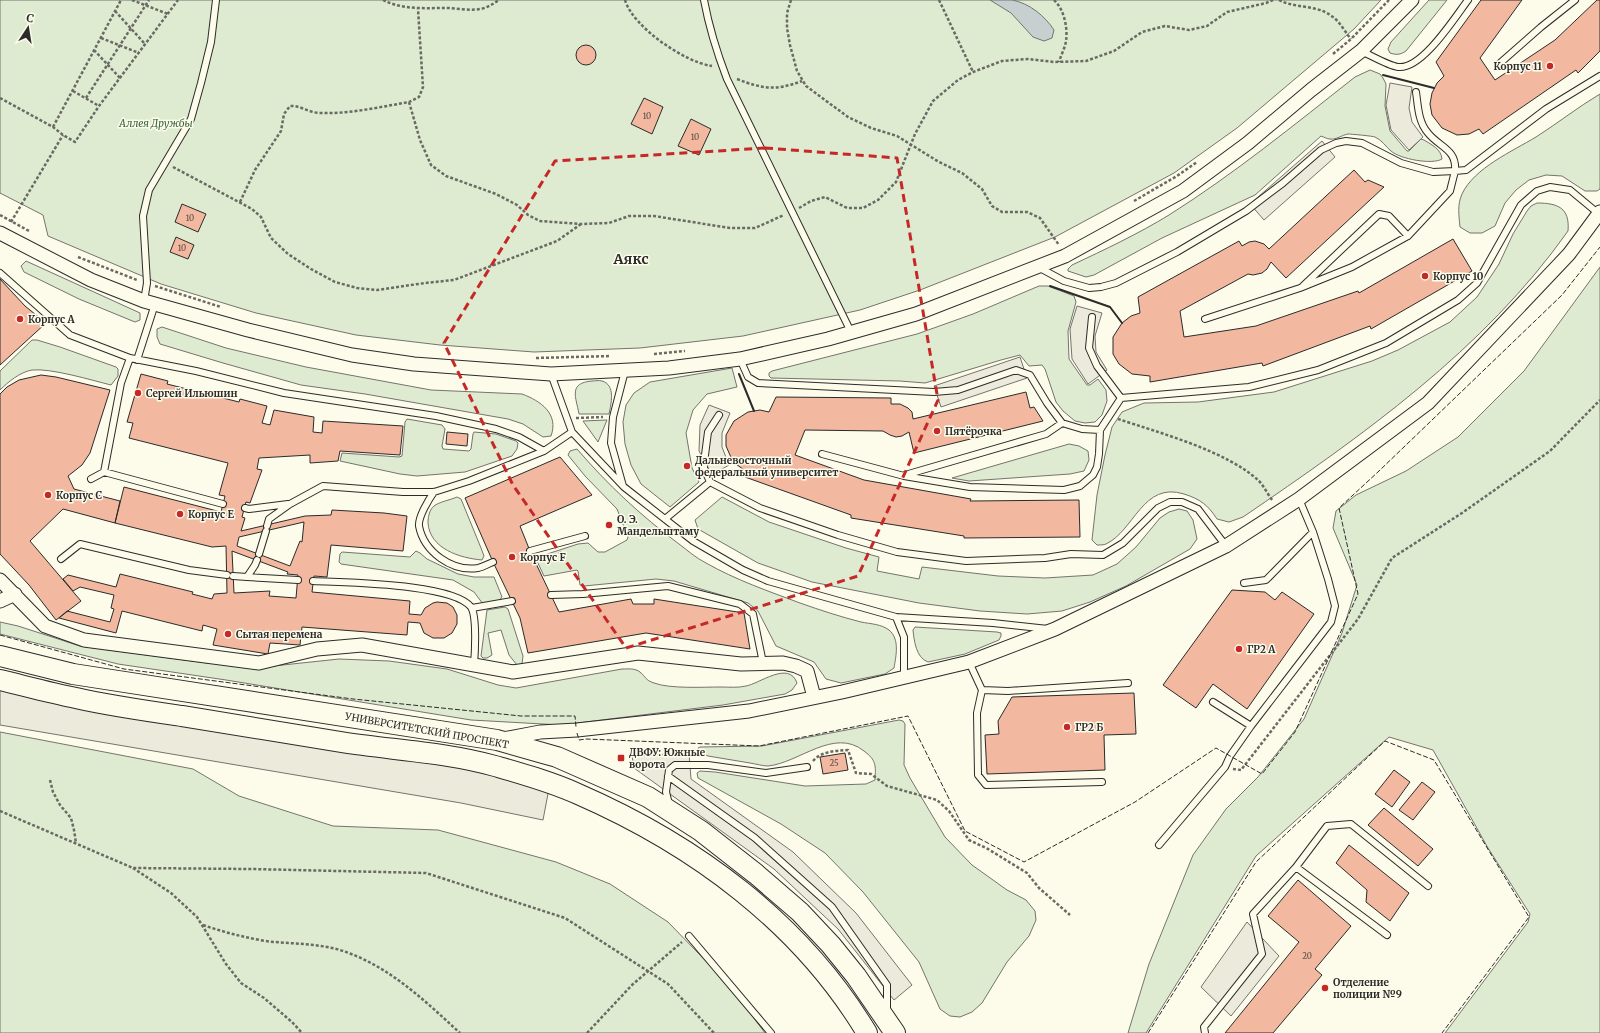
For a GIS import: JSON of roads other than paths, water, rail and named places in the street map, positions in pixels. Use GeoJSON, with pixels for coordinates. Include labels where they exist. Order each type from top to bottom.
{"type":"FeatureCollection","features":[{"type":"Feature","properties":{"kind":"main road","name":"УНИВЕРСИТЕТСКИЙ ПРОСПЕКТ"},"geometry":{"type":"LineString","coordinates":[[0,656],[81,675],[497,740],[557,757],[648,797],[713,841],[756,874],[800,912],[831,945],[856,976],[891,1027]]}},
{"type":"Feature","properties":{"kind":"main road"},"geometry":{"type":"LineString","coordinates":[[0,680],[76,699],[336,741],[440,755],[485,764],[577,793],[644,825],[690,852],[742,891],[786,931],[818,963],[867,1033]]}},
{"type":"Feature","properties":{"kind":"street"},"geometry":{"type":"LineString","coordinates":[[1,236],[91,280],[149,303],[248,330],[352,355],[414,364],[551,374],[669,368],[740,359],[851,332],[916,314],[1037,267],[1062,250],[1183,191],[1248,143],[1311,90],[1361,51],[1412,0]]}},
{"type":"Feature","properties":{"kind":"street"},"geometry":{"type":"LineString","coordinates":[[497,740],[540,732],[577,730],[749,710],[904,678],[968,662],[1055,629],[1226,546],[1299,499],[1428,403],[1569,254],[1600,213]]}},
{"type":"Feature","properties":{"kind":"street"},"geometry":{"type":"LineString","coordinates":[[0,580],[45,626],[84,640],[259,663],[317,649],[362,646],[513,672],[638,652],[741,664],[783,663],[796,666],[807,672],[814,697]]}},
{"type":"Feature","properties":{"kind":"street"},"geometry":{"type":"LineString","coordinates":[[0,601],[15,594]]}},
{"type":"Feature","properties":{"kind":"lane"},"geometry":{"type":"LineString","coordinates":[[137,360],[149,303],[143,216],[149,190],[191,119],[211,42],[216,0]]}},
{"type":"Feature","properties":{"kind":"lane"},"geometry":{"type":"LineString","coordinates":[[704,0],[708,23],[727,79],[851,332]]}},
{"type":"Feature","properties":{"kind":"lane"},"geometry":{"type":"LineString","coordinates":[[1361,51],[1398,67],[1412,65],[1427,54],[1468,0]]}},
{"type":"Feature","properties":{"kind":"lane"},"geometry":{"type":"LineString","coordinates":[[1499,64],[1541,27],[1575,0]]}},
{"type":"Feature","properties":{"kind":"lane"},"geometry":{"type":"LineString","coordinates":[[1037,267],[1064,281],[1089,288],[1101,287],[1116,283],[1176,252],[1246,212],[1283,183],[1321,150],[1336,142],[1346,141],[1362,143],[1401,163],[1433,172],[1466,170],[1546,109],[1600,76]]}},
{"type":"Feature","properties":{"kind":"lane"},"geometry":{"type":"LineString","coordinates":[[1205,319],[1300,288],[1352,267],[1408,236],[1450,191],[1456,163],[1448,148],[1428,133],[1421,120],[1416,92]]}},
{"type":"Feature","properties":{"kind":"lane"},"geometry":{"type":"LineString","coordinates":[[1121,398],[1250,387],[1318,370],[1380,346],[1458,300],[1477,283],[1521,205],[1537,191],[1550,187],[1570,190],[1600,213]]}},
{"type":"Feature","properties":{"kind":"lane"},"geometry":{"type":"LineString","coordinates":[[1300,288],[1379,214],[1389,216],[1408,236]]}},
{"type":"Feature","properties":{"kind":"lane"},"geometry":{"type":"LineString","coordinates":[[0,273],[70,335],[130,358],[196,371],[284,392],[436,416],[496,429],[519,437],[544,451]]}},
{"type":"Feature","properties":{"kind":"lane"},"geometry":{"type":"LineString","coordinates":[[1092,317],[1089,348],[1097,366],[1121,398]]}},
{"type":"Feature","properties":{"kind":"lane"},"geometry":{"type":"LineString","coordinates":[[104,472],[121,383],[130,358]]}},
{"type":"Feature","properties":{"kind":"lane"},"geometry":{"type":"LineString","coordinates":[[740,359],[748,377],[758,383],[934,392],[958,390],[1016,370],[1030,375],[1047,403],[1062,423],[1082,429],[1100,430]]}},
{"type":"Feature","properties":{"kind":"lane"},"geometry":{"type":"LineString","coordinates":[[624,487],[611,443],[612,417],[625,371]]}},
{"type":"Feature","properties":{"kind":"lane"},"geometry":{"type":"LineString","coordinates":[[551,374],[572,432],[624,487],[693,541],[742,570],[775,583],[896,617],[994,623],[1055,629]]}},
{"type":"Feature","properties":{"kind":"lane"},"geometry":{"type":"LineString","coordinates":[[822,454],[904,476],[970,487],[1064,490],[1080,486],[1093,475],[1097,467],[1100,430],[1121,398]]}},
{"type":"Feature","properties":{"kind":"lane"},"geometry":{"type":"LineString","coordinates":[[719,415],[708,432],[704,468],[710,482],[760,508],[838,535],[897,552],[966,561],[1045,558],[1071,554],[1103,555],[1124,543],[1158,508],[1170,502],[1182,502],[1198,509],[1226,546]]}},
{"type":"Feature","properties":{"kind":"lane"},"geometry":{"type":"LineString","coordinates":[[904,476],[1046,434],[1062,423]]}},
{"type":"Feature","properties":{"kind":"lane"},"geometry":{"type":"LineString","coordinates":[[247,577],[256,565],[269,519],[290,504],[324,486],[403,492],[434,492],[469,481],[544,451],[572,432]]}},
{"type":"Feature","properties":{"kind":"lane"},"geometry":{"type":"LineString","coordinates":[[91,479],[104,472],[223,504]]}},
{"type":"Feature","properties":{"kind":"lane"},"geometry":{"type":"LineString","coordinates":[[665,519],[710,482]]}},
{"type":"Feature","properties":{"kind":"lane"},"geometry":{"type":"LineString","coordinates":[[434,492],[427,502],[419,524],[427,545],[440,558],[460,567],[479,568],[493,562]]}},
{"type":"Feature","properties":{"kind":"lane"},"geometry":{"type":"LineString","coordinates":[[1159,845],[1224,767],[1251,726],[1331,622],[1335,606],[1313,532],[1299,499]]}},
{"type":"Feature","properties":{"kind":"lane"},"geometry":{"type":"LineString","coordinates":[[245,508],[249,509],[290,504]]}},
{"type":"Feature","properties":{"kind":"lane"},"geometry":{"type":"LineString","coordinates":[[1244,583],[1266,580],[1313,532]]}},
{"type":"Feature","properties":{"kind":"lane"},"geometry":{"type":"LineString","coordinates":[[530,551],[585,536]]}},
{"type":"Feature","properties":{"kind":"lane"},"geometry":{"type":"LineString","coordinates":[[60,558],[80,544],[190,570],[247,577],[298,580]]}},
{"type":"Feature","properties":{"kind":"lane"},"geometry":{"type":"LineString","coordinates":[[314,581],[398,586],[445,593],[464,601],[472,608],[476,638],[474,665]]}},
{"type":"Feature","properties":{"kind":"lane"},"geometry":{"type":"LineString","coordinates":[[551,595],[583,594],[668,586],[740,604],[753,614],[763,663]]}},
{"type":"Feature","properties":{"kind":"lane"},"geometry":{"type":"LineString","coordinates":[[472,608],[512,602]]}},
{"type":"Feature","properties":{"kind":"lane"},"geometry":{"type":"LineString","coordinates":[[896,617],[904,637],[904,678]]}},
{"type":"Feature","properties":{"kind":"lane"},"geometry":{"type":"LineString","coordinates":[[968,662],[982,690],[977,713],[978,775],[986,785],[1102,782]]}},
{"type":"Feature","properties":{"kind":"lane"},"geometry":{"type":"LineString","coordinates":[[982,690],[1008,691],[1128,683]]}},
{"type":"Feature","properties":{"kind":"lane"},"geometry":{"type":"LineString","coordinates":[[1213,702],[1251,726]]}},
{"type":"Feature","properties":{"kind":"lane"},"geometry":{"type":"LineString","coordinates":[[670,811],[666,792],[669,770],[675,765],[708,765],[766,773],[807,767]]}},
{"type":"Feature","properties":{"kind":"lane"},"geometry":{"type":"LineString","coordinates":[[668,776],[755,838],[832,907],[887,985],[891,1027]]}},
{"type":"Feature","properties":{"kind":"lane"},"geometry":{"type":"LineString","coordinates":[[1205,1033],[1204,1027],[1262,954],[1253,914],[1296,867],[1327,826],[1351,824],[1428,886]]}},
{"type":"Feature","properties":{"kind":"lane"},"geometry":{"type":"LineString","coordinates":[[1296,867],[1388,935]]}},
{"type":"Feature","properties":{"kind":"lane"},"geometry":{"type":"LineString","coordinates":[[689,936],[771,1033]]}},
{"type":"Feature","properties":{"kind":"place","name":"Корпус 11"},"geometry":{"type":"Point","coordinates":[1550,66]}},
{"type":"Feature","properties":{"kind":"place","name":"Корпус 10"},"geometry":{"type":"Point","coordinates":[1425,276]}},
{"type":"Feature","properties":{"kind":"place","name":"Корпус A"},"geometry":{"type":"Point","coordinates":[20,319]}},
{"type":"Feature","properties":{"kind":"place","name":"Сергей Ильюшин"},"geometry":{"type":"Point","coordinates":[138,393]}},
{"type":"Feature","properties":{"kind":"place","name":"Пятёрочка"},"geometry":{"type":"Point","coordinates":[937,431]}},
{"type":"Feature","properties":{"kind":"place","name":"Дальневосточный федеральный университет"},"geometry":{"type":"Point","coordinates":[687,466]}},
{"type":"Feature","properties":{"kind":"place","name":"Корпус C"},"geometry":{"type":"Point","coordinates":[48,495]}},
{"type":"Feature","properties":{"kind":"place","name":"Корпус E"},"geometry":{"type":"Point","coordinates":[180,514]}},
{"type":"Feature","properties":{"kind":"place","name":"О. Э. Мандельштаму"},"geometry":{"type":"Point","coordinates":[609,525]}},
{"type":"Feature","properties":{"kind":"place","name":"Корпус F"},"geometry":{"type":"Point","coordinates":[512,557]}},
{"type":"Feature","properties":{"kind":"place","name":"Сытая перемена"},"geometry":{"type":"Point","coordinates":[228,634]}},
{"type":"Feature","properties":{"kind":"place","name":"ГР2 А"},"geometry":{"type":"Point","coordinates":[1239,649]}},
{"type":"Feature","properties":{"kind":"place","name":"ГР2 Б"},"geometry":{"type":"Point","coordinates":[1067,727]}},
{"type":"Feature","properties":{"kind":"place","name":"ДВФУ: Южные ворота"},"geometry":{"type":"Point","coordinates":[621,758]}},
{"type":"Feature","properties":{"kind":"place","name":"Отделение полиции №9"},"geometry":{"type":"Point","coordinates":[1325,988]}},
{"type":"Feature","properties":{"kind":"district","name":"Аякс"},"geometry":{"type":"Point","coordinates":[631,259]}},
{"type":"Feature","properties":{"kind":"park label","name":"Аллея Дружбы"},"geometry":{"type":"Point","coordinates":[156,123]}}]}
